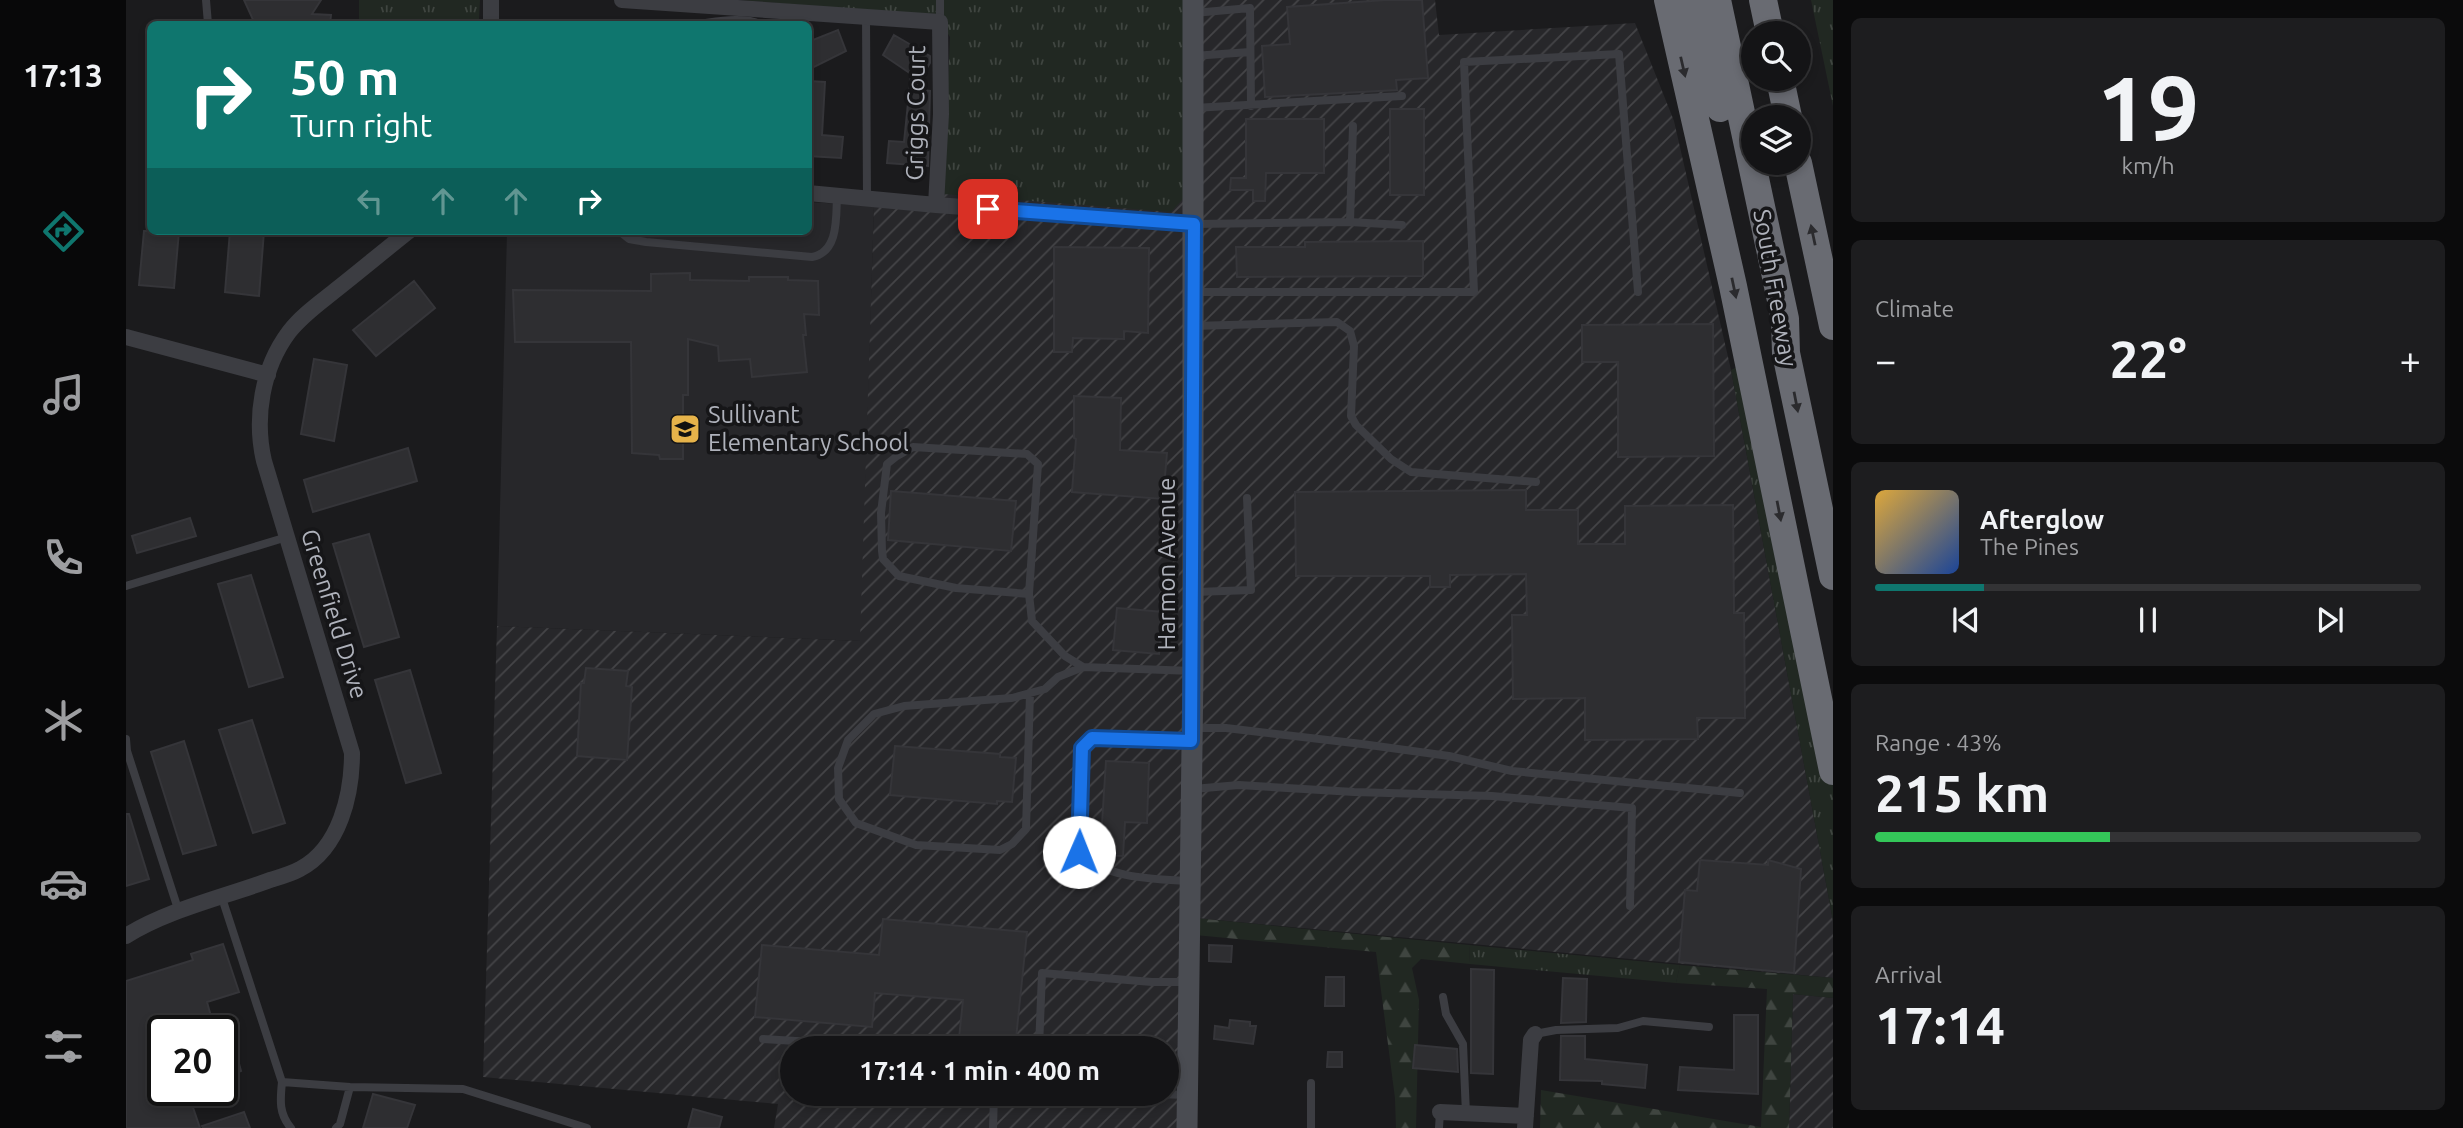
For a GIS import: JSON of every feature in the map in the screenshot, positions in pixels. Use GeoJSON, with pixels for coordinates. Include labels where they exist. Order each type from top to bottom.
{"type":"FeatureCollection","features":[{"type":"Feature","properties":{"kind":"highway"},"geometry":{"type":"LineString","coordinates":[[1668,0],[1733,286],[1833,771]]}},
{"type":"Feature","properties":{"kind":"highway"},"geometry":{"type":"LineString","coordinates":[[1695,0],[1769,320],[1786,353]]}},
{"type":"Feature","properties":{"kind":"highway","name":"South Freeway"},"geometry":{"type":"LineString","coordinates":[[1717,0],[1785,319],[1786,353],[1833,576]]}},
{"type":"Feature","properties":{"kind":"highway"},"geometry":{"type":"LineString","coordinates":[[1763,0],[1769,21]]}},
{"type":"Feature","properties":{"kind":"highway"},"geometry":{"type":"LineString","coordinates":[[1770,0],[1771,21]]}},
{"type":"Feature","properties":{"kind":"highway","name":"South Freeway"},"geometry":{"type":"LineString","coordinates":[[1801,175],[1833,326]]}},
{"type":"Feature","properties":{"kind":"main road","name":"Harmon Avenue"},"geometry":{"type":"LineString","coordinates":[[1187,1128],[1193,671],[1193,7]]}},
{"type":"Feature","properties":{"kind":"street"},"geometry":{"type":"LineString","coordinates":[[491,0],[491,21]]}},
{"type":"Feature","properties":{"kind":"street","name":"Griggs Court"},"geometry":{"type":"LineString","coordinates":[[622,0],[940,22],[941,114],[936,205]]}},
{"type":"Feature","properties":{"kind":"street"},"geometry":{"type":"LineString","coordinates":[[812,193],[1194,224]]}},
{"type":"Feature","properties":{"kind":"street","name":"Greenfield Drive"},"geometry":{"type":"LineString","coordinates":[[126,936],[156,919],[301,869],[330,842],[341,818],[352,778],[352,753],[260,444],[259,422],[268,375],[275,355],[290,331],[307,313],[404,235]]}},
{"type":"Feature","properties":{"kind":"street"},"geometry":{"type":"LineString","coordinates":[[126,337],[268,375]]}},
{"type":"Feature","properties":{"kind":"street"},"geometry":{"type":"LineString","coordinates":[[1439,1120],[1466,1114],[1526,1122],[1531,1040],[1535,1034]]}},
{"type":"Feature","properties":{"kind":"lane"},"geometry":{"type":"LineString","coordinates":[[206,0],[208,21]]}},
{"type":"Feature","properties":{"kind":"lane","name":"Griggs Court"},"geometry":{"type":"LineString","coordinates":[[940,0],[940,22]]}},
{"type":"Feature","properties":{"kind":"lane"},"geometry":{"type":"LineString","coordinates":[[1193,7],[1250,8],[1251,106]]}},
{"type":"Feature","properties":{"kind":"lane"},"geometry":{"type":"LineString","coordinates":[[866,17],[867,198]]}},
{"type":"Feature","properties":{"kind":"lane"},"geometry":{"type":"LineString","coordinates":[[721,21],[754,21]]}},
{"type":"Feature","properties":{"kind":"lane"},"geometry":{"type":"LineString","coordinates":[[1193,56],[1250,52]]}},
{"type":"Feature","properties":{"kind":"lane"},"geometry":{"type":"LineString","coordinates":[[1194,292],[1474,292],[1464,62],[1619,54],[1638,292]]}},
{"type":"Feature","properties":{"kind":"lane"},"geometry":{"type":"LineString","coordinates":[[1194,108],[1402,96]]}},
{"type":"Feature","properties":{"kind":"lane"},"geometry":{"type":"LineString","coordinates":[[1350,222],[1353,126]]}},
{"type":"Feature","properties":{"kind":"lane"},"geometry":{"type":"LineString","coordinates":[[624,235],[629,239],[646,242],[812,257],[821,255],[829,247],[836,223],[837,195]]}},
{"type":"Feature","properties":{"kind":"lane"},"geometry":{"type":"LineString","coordinates":[[1194,224],[1350,222],[1402,225]]}},
{"type":"Feature","properties":{"kind":"lane"},"geometry":{"type":"LineString","coordinates":[[1193,326],[1337,322],[1349,331],[1354,346],[1351,416],[1356,425],[1391,459],[1411,472],[1536,482]]}},
{"type":"Feature","properties":{"kind":"lane"},"geometry":{"type":"LineString","coordinates":[[1029,594],[956,587],[900,576],[883,559],[881,551],[881,513],[887,464],[913,447],[1027,454],[1038,464],[1029,594],[1032,621],[1065,656],[1083,667]]}},
{"type":"Feature","properties":{"kind":"lane"},"geometry":{"type":"LineString","coordinates":[[1193,593],[1251,590],[1247,498]]}},
{"type":"Feature","properties":{"kind":"lane"},"geometry":{"type":"LineString","coordinates":[[126,586],[287,537]]}},
{"type":"Feature","properties":{"kind":"lane"},"geometry":{"type":"LineString","coordinates":[[1030,693],[1026,830],[1012,844],[1000,850],[916,845],[856,823],[839,799],[838,768],[848,740],[874,713],[904,706],[1012,698],[1030,693],[1045,689],[1058,677],[1083,667],[1193,671]]}},
{"type":"Feature","properties":{"kind":"lane"},"geometry":{"type":"LineString","coordinates":[[1190,881],[1132,876],[1105,869],[1079,852],[1082,748],[1092,738],[1191,735],[1226,729],[1449,756],[1512,771],[1740,793]]}},
{"type":"Feature","properties":{"kind":"lane"},"geometry":{"type":"LineString","coordinates":[[126,739],[127,751],[179,912]]}},
{"type":"Feature","properties":{"kind":"lane"},"geometry":{"type":"LineString","coordinates":[[1190,789],[1240,785],[1492,796],[1632,808],[1630,906]]}},
{"type":"Feature","properties":{"kind":"lane"},"geometry":{"type":"LineString","coordinates":[[222,898],[282,1082],[282,1117],[291,1128]]}},
{"type":"Feature","properties":{"kind":"lane"},"geometry":{"type":"LineString","coordinates":[[1040,1036],[1042,974],[1189,982]]}},
{"type":"Feature","properties":{"kind":"lane"},"geometry":{"type":"LineString","coordinates":[[1443,997],[1446,1014],[1462,1044],[1466,1114]]}},
{"type":"Feature","properties":{"kind":"lane"},"geometry":{"type":"LineString","coordinates":[[1535,1034],[1556,1030],[1618,1028],[1643,1021],[1709,1027]]}},
{"type":"Feature","properties":{"kind":"lane"},"geometry":{"type":"LineString","coordinates":[[763,1039],[780,1040]]}},
{"type":"Feature","properties":{"kind":"lane"},"geometry":{"type":"LineString","coordinates":[[282,1082],[351,1087],[463,1089],[587,1128]]}},
{"type":"Feature","properties":{"kind":"lane"},"geometry":{"type":"LineString","coordinates":[[1311,1083],[1311,1128]]}},
{"type":"Feature","properties":{"kind":"lane"},"geometry":{"type":"LineString","coordinates":[[336,1128],[340,1124],[351,1087]]}},
{"type":"Feature","properties":{"kind":"lane"},"geometry":{"type":"LineString","coordinates":[[1179,1095],[1187,1096]]}},
{"type":"Feature","properties":{"kind":"lane"},"geometry":{"type":"LineString","coordinates":[[993,1128],[994,1106]]}},
{"type":"Feature","properties":{"kind":"shaded area"},"geometry":{"type":"Polygon","coordinates":[[[1186,0],[1435,0],[1439,35],[1635,23],[1674,121],[1731,370],[1833,921],[1833,978],[1196,918],[1191,1128],[774,1128],[778,1104],[483,1077],[497,626],[860,641],[874,206],[943,194],[1186,0]]]}},
{"type":"Feature","properties":{"kind":"shaded area","name":"Sullivant Elementary School"},"geometry":{"type":"Polygon","coordinates":[[[812,202],[874,206],[861,641],[497,626],[507,235],[812,235],[812,202]]]}},
{"type":"Feature","properties":{"kind":"shaded area"},"geometry":{"type":"Polygon","coordinates":[[[1793,994],[1833,998],[1833,1128],[1789,1128],[1793,994]]]}},
{"type":"Feature","properties":{"kind":"green space"},"geometry":{"type":"Polygon","coordinates":[[[359,0],[480,0],[479,19],[359,21],[359,0]]]}},
{"type":"Feature","properties":{"kind":"green space"},"geometry":{"type":"Polygon","coordinates":[[[741,0],[1186,0],[1184,198],[1171,212],[943,194],[950,37],[937,16],[741,0]]]}},
{"type":"Feature","properties":{"kind":"green space"},"geometry":{"type":"Polygon","coordinates":[[[1811,0],[1833,0],[1833,106],[1811,0]]]}},
{"type":"Feature","properties":{"kind":"green space"},"geometry":{"type":"Polygon","coordinates":[[[1758,357],[1833,768],[1833,921],[1731,370],[1758,357]]]}},
{"type":"Feature","properties":{"kind":"green space"},"geometry":{"type":"Polygon","coordinates":[[[1195,918],[1469,945],[1470,964],[1421,959],[1412,968],[1419,1000],[1416,1128],[1396,1128],[1395,1098],[1376,952],[1195,935],[1195,918]]]}},
{"type":"Feature","properties":{"kind":"green space"},"geometry":{"type":"Polygon","coordinates":[[[1469,945],[1680,965],[1676,983],[1470,964],[1469,945]]]}},
{"type":"Feature","properties":{"kind":"green space"},"geometry":{"type":"Polygon","coordinates":[[[1680,965],[1833,978],[1833,998],[1793,994],[1789,1128],[1540,1128],[1541,1090],[1761,1127],[1767,989],[1676,983],[1680,965]]]}},
{"type":"Feature","properties":{"kind":"building"},"geometry":{"type":"Polygon","coordinates":[[[244,0],[321,0],[312,14],[331,15],[330,21],[254,21],[244,0]]]}},
{"type":"Feature","properties":{"kind":"building"},"geometry":{"type":"Polygon","coordinates":[[[1422,0],[1428,78],[1396,80],[1397,90],[1265,97],[1262,46],[1290,44],[1287,7],[1422,0]]]}},
{"type":"Feature","properties":{"kind":"building"},"geometry":{"type":"Polygon","coordinates":[[[838,30],[846,51],[812,68],[812,40],[838,30]]]}},
{"type":"Feature","properties":{"kind":"building"},"geometry":{"type":"Polygon","coordinates":[[[894,35],[930,56],[930,63],[914,89],[930,91],[928,166],[887,163],[889,141],[904,142],[911,74],[883,55],[894,35]]]}},
{"type":"Feature","properties":{"kind":"building"},"geometry":{"type":"Polygon","coordinates":[[[812,81],[825,82],[822,135],[843,137],[841,158],[812,156],[812,81]]]}},
{"type":"Feature","properties":{"kind":"building"},"geometry":{"type":"Polygon","coordinates":[[[1390,109],[1424,109],[1424,195],[1390,195],[1390,109]]]}},
{"type":"Feature","properties":{"kind":"building"},"geometry":{"type":"Polygon","coordinates":[[[1246,119],[1324,119],[1324,173],[1266,173],[1265,201],[1253,201],[1253,190],[1230,190],[1231,178],[1246,178],[1246,119]]]}},
{"type":"Feature","properties":{"kind":"building"},"geometry":{"type":"Polygon","coordinates":[[[144,231],[147,231],[147,235],[179,235],[174,288],[139,285],[144,231]]]}},
{"type":"Feature","properties":{"kind":"building"},"geometry":{"type":"Polygon","coordinates":[[[230,235],[264,235],[259,296],[225,292],[230,235]]]}},
{"type":"Feature","properties":{"kind":"building"},"geometry":{"type":"Polygon","coordinates":[[[1423,241],[1423,276],[1237,277],[1236,247],[1305,247],[1305,242],[1423,241]]]}},
{"type":"Feature","properties":{"kind":"building"},"geometry":{"type":"Polygon","coordinates":[[[1054,247],[1149,248],[1148,333],[1124,331],[1124,339],[1073,338],[1072,352],[1054,352],[1054,247]]]}},
{"type":"Feature","properties":{"kind":"building"},"geometry":{"type":"Polygon","coordinates":[[[690,273],[690,280],[749,281],[749,277],[788,277],[788,280],[818,281],[819,315],[804,314],[807,372],[752,377],[750,359],[719,361],[718,346],[688,339],[688,395],[683,395],[683,459],[660,459],[659,455],[632,453],[631,342],[515,342],[513,290],[651,291],[651,274],[690,273]]]}},
{"type":"Feature","properties":{"kind":"building"},"geometry":{"type":"Polygon","coordinates":[[[414,281],[435,308],[376,356],[353,330],[414,281]]]}},
{"type":"Feature","properties":{"kind":"building"},"geometry":{"type":"Polygon","coordinates":[[[1713,324],[1714,456],[1618,457],[1618,362],[1582,362],[1582,325],[1713,324]]]}},
{"type":"Feature","properties":{"kind":"building"},"geometry":{"type":"Polygon","coordinates":[[[314,359],[347,365],[334,441],[301,434],[314,359]]]}},
{"type":"Feature","properties":{"kind":"building"},"geometry":{"type":"Polygon","coordinates":[[[1074,396],[1121,398],[1120,450],[1167,453],[1163,499],[1072,492],[1076,439],[1074,396]]]}},
{"type":"Feature","properties":{"kind":"building"},"geometry":{"type":"Polygon","coordinates":[[[408,448],[417,481],[313,512],[304,480],[408,448]]]}},
{"type":"Feature","properties":{"kind":"building"},"geometry":{"type":"Polygon","coordinates":[[[1526,490],[1526,510],[1578,510],[1578,544],[1625,544],[1625,506],[1733,505],[1734,613],[1744,613],[1745,718],[1697,718],[1698,739],[1585,740],[1585,698],[1513,699],[1512,615],[1527,615],[1526,574],[1450,575],[1450,587],[1430,587],[1430,576],[1296,576],[1295,492],[1526,490]]]}},
{"type":"Feature","properties":{"kind":"building"},"geometry":{"type":"Polygon","coordinates":[[[891,491],[1016,501],[1011,551],[888,540],[891,491]]]}},
{"type":"Feature","properties":{"kind":"building"},"geometry":{"type":"Polygon","coordinates":[[[190,518],[196,536],[137,553],[132,536],[190,518]]]}},
{"type":"Feature","properties":{"kind":"building"},"geometry":{"type":"Polygon","coordinates":[[[369,534],[399,637],[364,647],[333,544],[369,534]]]}},
{"type":"Feature","properties":{"kind":"building"},"geometry":{"type":"Polygon","coordinates":[[[251,575],[283,677],[249,687],[218,584],[251,575]]]}},
{"type":"Feature","properties":{"kind":"building"},"geometry":{"type":"Polygon","coordinates":[[[1117,608],[1163,612],[1159,654],[1113,650],[1117,608]]]}},
{"type":"Feature","properties":{"kind":"building"},"geometry":{"type":"Polygon","coordinates":[[[586,668],[628,671],[626,686],[632,687],[627,760],[577,756],[581,683],[584,683],[586,668]]]}},
{"type":"Feature","properties":{"kind":"building"},"geometry":{"type":"Polygon","coordinates":[[[410,670],[441,773],[406,783],[375,680],[410,670]]]}},
{"type":"Feature","properties":{"kind":"building"},"geometry":{"type":"Polygon","coordinates":[[[252,720],[285,823],[253,833],[219,730],[252,720]]]}},
{"type":"Feature","properties":{"kind":"building"},"geometry":{"type":"Polygon","coordinates":[[[184,741],[216,845],[183,854],[151,752],[184,741]]]}},
{"type":"Feature","properties":{"kind":"building"},"geometry":{"type":"Polygon","coordinates":[[[895,746],[1000,754],[1000,757],[1016,758],[1012,802],[997,801],[997,804],[890,795],[895,746]]]}},
{"type":"Feature","properties":{"kind":"building"},"geometry":{"type":"Polygon","coordinates":[[[1106,761],[1149,763],[1147,823],[1125,822],[1123,856],[1100,855],[1106,761]]]}},
{"type":"Feature","properties":{"kind":"building"},"geometry":{"type":"Polygon","coordinates":[[[126,814],[129,814],[149,879],[126,886],[126,814]]]}},
{"type":"Feature","properties":{"kind":"building"},"geometry":{"type":"Polygon","coordinates":[[[1700,860],[1768,865],[1768,860],[1801,869],[1794,973],[1679,962],[1685,890],[1697,891],[1700,860]]]}},
{"type":"Feature","properties":{"kind":"building"},"geometry":{"type":"Polygon","coordinates":[[[883,919],[1027,932],[1016,1036],[959,1036],[963,1000],[875,993],[872,1027],[755,1017],[762,945],[879,955],[883,919]]]}},
{"type":"Feature","properties":{"kind":"building"},"geometry":{"type":"Polygon","coordinates":[[[223,944],[239,992],[207,1002],[211,1015],[147,1015],[147,1106],[192,1106],[200,1128],[126,1128],[126,981],[193,960],[191,954],[223,944]]]}},
{"type":"Feature","properties":{"kind":"building"},"geometry":{"type":"Polygon","coordinates":[[[1209,945],[1232,946],[1231,962],[1209,961],[1209,945]]]}},
{"type":"Feature","properties":{"kind":"building"},"geometry":{"type":"Polygon","coordinates":[[[1471,969],[1494,970],[1493,1074],[1471,1073],[1471,969]]]}},
{"type":"Feature","properties":{"kind":"building"},"geometry":{"type":"Polygon","coordinates":[[[1326,977],[1344,977],[1344,1006],[1325,1006],[1326,977]]]}},
{"type":"Feature","properties":{"kind":"building"},"geometry":{"type":"Polygon","coordinates":[[[1563,978],[1587,979],[1586,1022],[1561,1023],[1563,978]]]}},
{"type":"Feature","properties":{"kind":"building"},"geometry":{"type":"Polygon","coordinates":[[[1734,1015],[1758,1015],[1758,1094],[1678,1090],[1680,1067],[1734,1070],[1734,1015]]]}},
{"type":"Feature","properties":{"kind":"building"},"geometry":{"type":"Polygon","coordinates":[[[1230,1020],[1250,1022],[1250,1026],[1256,1026],[1253,1044],[1214,1039],[1215,1026],[1229,1028],[1230,1020]]]}},
{"type":"Feature","properties":{"kind":"building"},"geometry":{"type":"Polygon","coordinates":[[[1561,1036],[1585,1036],[1585,1059],[1647,1065],[1645,1088],[1602,1084],[1602,1081],[1560,1080],[1561,1036]]]}},
{"type":"Feature","properties":{"kind":"building"},"geometry":{"type":"Polygon","coordinates":[[[1415,1045],[1457,1049],[1458,1072],[1413,1068],[1415,1045]]]}},
{"type":"Feature","properties":{"kind":"building"},"geometry":{"type":"Polygon","coordinates":[[[1328,1052],[1342,1052],[1342,1067],[1327,1067],[1328,1052]]]}},
{"type":"Feature","properties":{"kind":"building"},"geometry":{"type":"Polygon","coordinates":[[[373,1094],[415,1105],[407,1128],[363,1128],[373,1094]]]}},
{"type":"Feature","properties":{"kind":"building"},"geometry":{"type":"Polygon","coordinates":[[[693,1109],[722,1117],[719,1128],[688,1128],[693,1109]]]}},
{"type":"Feature","properties":{"kind":"building"},"geometry":{"type":"Polygon","coordinates":[[[244,1112],[250,1128],[202,1126],[244,1112]]]}},
{"type":"Feature","properties":{"kind":"place","name":"Sullivant Elementary School"},"geometry":{"type":"Point","coordinates":[685,429]}},
{"type":"Feature","properties":{"kind":"route"},"geometry":{"type":"LineString","coordinates":[[988,209],[1194,224],[1191,741],[1092,738],[1082,748],[1079,852]]}}]}
